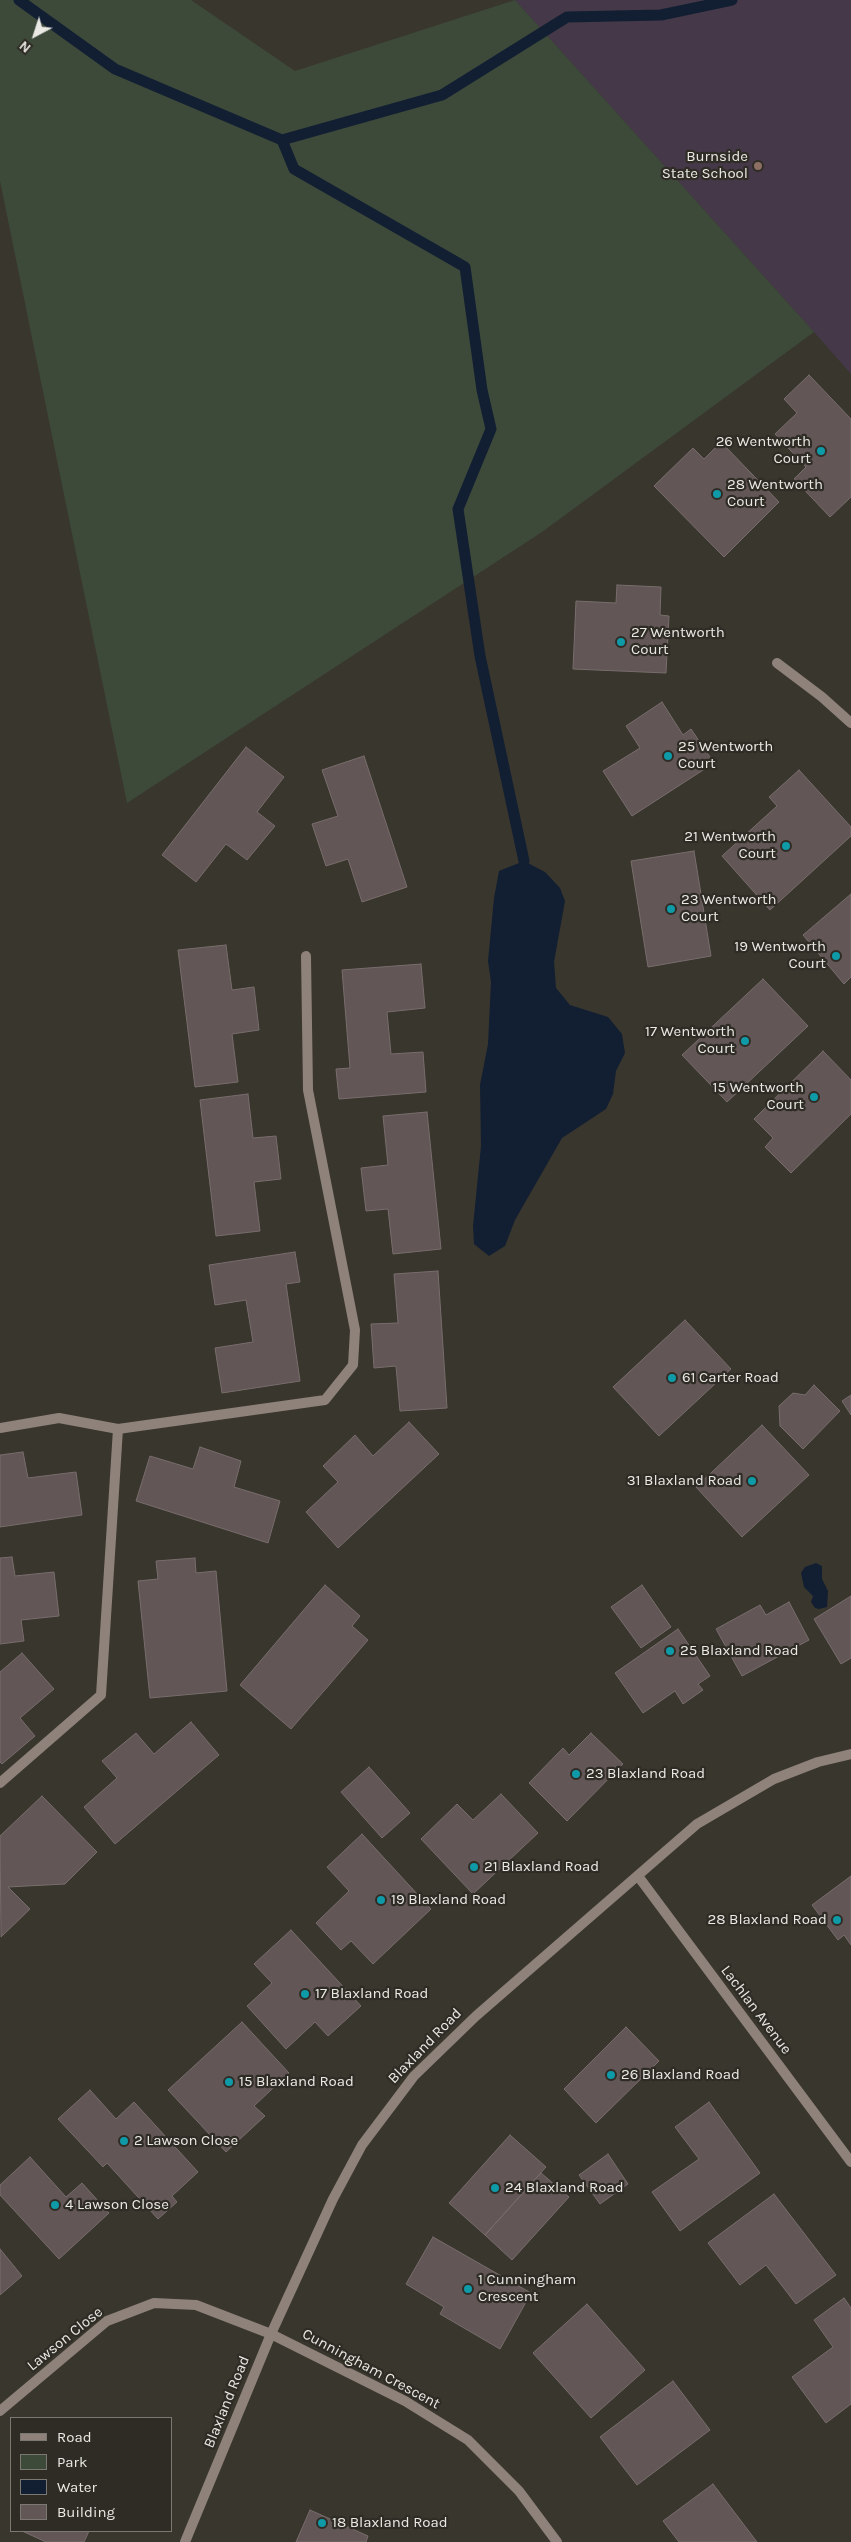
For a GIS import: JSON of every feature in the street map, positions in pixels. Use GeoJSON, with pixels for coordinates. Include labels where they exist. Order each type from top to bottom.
{"type":"FeatureCollection","features":[{"type":"Feature","properties":{"kind":"street"},"geometry":{"type":"LineString","coordinates":[[778,663],[822,697],[851,723]]}},
{"type":"Feature","properties":{"kind":"street"},"geometry":{"type":"LineString","coordinates":[[0,1428],[59,1418],[118,1429],[325,1400],[353,1365],[355,1330],[308,1090],[306,956]]}},
{"type":"Feature","properties":{"kind":"street"},"geometry":{"type":"LineString","coordinates":[[0,1784],[102,1695],[118,1429]]}},
{"type":"Feature","properties":{"kind":"street","name":"Blaxland Road"},"geometry":{"type":"LineString","coordinates":[[186,2542],[271,2334],[333,2199],[362,2146],[394,2100],[414,2076],[476,2016],[697,1824],[735,1800],[774,1779],[818,1762],[851,1754]]}},
{"type":"Feature","properties":{"kind":"street","name":"Lachlan Avenue"},"geometry":{"type":"LineString","coordinates":[[638,1876],[851,2162]]}},
{"type":"Feature","properties":{"kind":"street","name":"Lawson Close"},"geometry":{"type":"LineString","coordinates":[[0,2412],[107,2321],[154,2303],[196,2304],[271,2334]]}},
{"type":"Feature","properties":{"kind":"street","name":"Cunningham Crescent"},"geometry":{"type":"LineString","coordinates":[[271,2334],[405,2400],[468,2440],[518,2491],[557,2542]]}},
{"type":"Feature","properties":{"kind":"shaded area","name":"Burnside State School"},"geometry":{"type":"Polygon","coordinates":[[[515,0],[851,0],[851,374],[814,332],[515,0]]]}},
{"type":"Feature","properties":{"kind":"green space"},"geometry":{"type":"Polygon","coordinates":[[[0,0],[191,0],[295,71],[515,0],[814,332],[542,532],[127,803],[0,181],[0,0]]]}},
{"type":"Feature","properties":{"kind":"water"},"geometry":{"type":"Polygon","coordinates":[[[524,861],[545,872],[560,888],[565,901],[554,962],[556,988],[570,1005],[608,1017],[622,1034],[625,1053],[616,1071],[613,1094],[606,1109],[562,1138],[515,1220],[505,1246],[489,1256],[474,1244],[473,1226],[481,1146],[480,1085],[488,1044],[491,982],[488,961],[494,898],[499,871],[524,861]]]}},
{"type":"Feature","properties":{"kind":"water"},"geometry":{"type":"Polygon","coordinates":[[[816,1563],[822,1566],[822,1579],[828,1591],[827,1607],[819,1609],[815,1608],[811,1602],[813,1596],[804,1587],[801,1573],[805,1567],[816,1563]]]}},
{"type":"Feature","properties":{"kind":"building","name":"26 Wentworth Court"},"geometry":{"type":"Polygon","coordinates":[[[809,375],[851,419],[851,497],[830,517],[794,479],[806,467],[775,434],[797,413],[784,399],[809,375]]]}},
{"type":"Feature","properties":{"kind":"building","name":"28 Wentworth Court"},"geometry":{"type":"Polygon","coordinates":[[[721,442],[779,502],[724,557],[654,486],[693,448],[704,459],[721,442]]]}},
{"type":"Feature","properties":{"kind":"building","name":"27 Wentworth Court"},"geometry":{"type":"Polygon","coordinates":[[[617,585],[661,587],[660,615],[669,616],[666,673],[573,669],[576,601],[616,603],[617,585]]]}},
{"type":"Feature","properties":{"kind":"building","name":"25 Wentworth Court"},"geometry":{"type":"Polygon","coordinates":[[[662,702],[683,735],[691,729],[714,763],[632,816],[603,771],[640,748],[626,726],[662,702]]]}},
{"type":"Feature","properties":{"kind":"building"},"geometry":{"type":"Polygon","coordinates":[[[246,747],[284,777],[257,812],[275,826],[247,860],[226,844],[196,882],[162,855],[246,747]]]}},
{"type":"Feature","properties":{"kind":"building"},"geometry":{"type":"Polygon","coordinates":[[[364,756],[407,887],[362,902],[348,859],[326,866],[312,824],[338,816],[322,770],[364,756]]]}},
{"type":"Feature","properties":{"kind":"building","name":"21 Wentworth Court"},"geometry":{"type":"Polygon","coordinates":[[[799,770],[851,827],[851,836],[770,910],[722,856],[777,806],[769,797],[799,770]]]}},
{"type":"Feature","properties":{"kind":"building","name":"23 Wentworth Court"},"geometry":{"type":"Polygon","coordinates":[[[694,851],[711,956],[648,967],[631,861],[694,851]]]}},
{"type":"Feature","properties":{"kind":"building","name":"19 Wentworth Court"},"geometry":{"type":"Polygon","coordinates":[[[851,894],[851,977],[844,984],[803,935],[851,894]]]}},
{"type":"Feature","properties":{"kind":"building"},"geometry":{"type":"Polygon","coordinates":[[[226,945],[232,990],[254,987],[259,1030],[232,1034],[238,1082],[195,1087],[178,950],[226,945]]]}},
{"type":"Feature","properties":{"kind":"building"},"geometry":{"type":"Polygon","coordinates":[[[421,964],[425,1008],[387,1012],[391,1054],[423,1052],[426,1092],[339,1099],[336,1069],[350,1068],[342,970],[421,964]]]}},
{"type":"Feature","properties":{"kind":"building","name":"17 Wentworth Court"},"geometry":{"type":"Polygon","coordinates":[[[763,979],[808,1026],[727,1102],[682,1055],[763,979]]]}},
{"type":"Feature","properties":{"kind":"building","name":"15 Wentworth Court"},"geometry":{"type":"Polygon","coordinates":[[[823,1051],[851,1080],[851,1114],[791,1173],[765,1147],[773,1138],[754,1119],[823,1051]]]}},
{"type":"Feature","properties":{"kind":"building"},"geometry":{"type":"Polygon","coordinates":[[[248,1094],[253,1138],[276,1136],[281,1179],[254,1182],[260,1231],[216,1236],[200,1100],[248,1094]]]}},
{"type":"Feature","properties":{"kind":"building"},"geometry":{"type":"Polygon","coordinates":[[[427,1112],[441,1249],[393,1254],[388,1209],[366,1211],[361,1168],[388,1165],[383,1116],[427,1112]]]}},
{"type":"Feature","properties":{"kind":"building"},"geometry":{"type":"Polygon","coordinates":[[[295,1252],[300,1282],[286,1284],[300,1381],[222,1393],[215,1348],[253,1342],[246,1300],[215,1305],[209,1265],[295,1252]]]}},
{"type":"Feature","properties":{"kind":"building"},"geometry":{"type":"Polygon","coordinates":[[[438,1271],[447,1408],[400,1411],[396,1366],[374,1368],[371,1324],[398,1323],[394,1274],[438,1271]]]}},
{"type":"Feature","properties":{"kind":"building","name":"61 Carter Road"},"geometry":{"type":"Polygon","coordinates":[[[685,1320],[731,1369],[659,1436],[613,1387],[685,1320]]]}},
{"type":"Feature","properties":{"kind":"building"},"geometry":{"type":"Polygon","coordinates":[[[814,1385],[840,1411],[803,1449],[780,1426],[779,1406],[793,1393],[805,1395],[814,1385]]]}},
{"type":"Feature","properties":{"kind":"building"},"geometry":{"type":"Polygon","coordinates":[[[851,1395],[851,1415],[842,1401],[851,1395]]]}},
{"type":"Feature","properties":{"kind":"building"},"geometry":{"type":"Polygon","coordinates":[[[409,1422],[439,1454],[338,1548],[306,1512],[338,1482],[323,1466],[355,1435],[373,1456],[409,1422]]]}},
{"type":"Feature","properties":{"kind":"building","name":"31 Blaxland Road"},"geometry":{"type":"Polygon","coordinates":[[[762,1425],[809,1475],[742,1537],[696,1487],[762,1425]]]}},
{"type":"Feature","properties":{"kind":"building"},"geometry":{"type":"Polygon","coordinates":[[[200,1447],[241,1461],[234,1487],[280,1501],[268,1543],[136,1501],[150,1456],[193,1469],[200,1447]]]}},
{"type":"Feature","properties":{"kind":"building"},"geometry":{"type":"Polygon","coordinates":[[[23,1452],[28,1478],[76,1472],[82,1515],[0,1527],[0,1455],[23,1452]]]}},
{"type":"Feature","properties":{"kind":"building"},"geometry":{"type":"Polygon","coordinates":[[[12,1557],[15,1576],[54,1572],[59,1616],[21,1620],[24,1641],[0,1644],[0,1558],[12,1557]]]}},
{"type":"Feature","properties":{"kind":"building"},"geometry":{"type":"Polygon","coordinates":[[[195,1558],[196,1573],[216,1571],[227,1691],[150,1698],[138,1581],[158,1579],[156,1561],[195,1558]]]}},
{"type":"Feature","properties":{"kind":"building"},"geometry":{"type":"Polygon","coordinates":[[[325,1585],[360,1616],[352,1626],[368,1640],[291,1729],[240,1685],[325,1585]]]}},
{"type":"Feature","properties":{"kind":"building"},"geometry":{"type":"Polygon","coordinates":[[[642,1585],[671,1627],[641,1648],[611,1607],[642,1585]]]}},
{"type":"Feature","properties":{"kind":"building"},"geometry":{"type":"Polygon","coordinates":[[[851,1596],[851,1658],[841,1664],[814,1619],[851,1596]]]}},
{"type":"Feature","properties":{"kind":"building"},"geometry":{"type":"Polygon","coordinates":[[[789,1602],[809,1640],[742,1676],[716,1629],[760,1605],[766,1615],[789,1602]]]}},
{"type":"Feature","properties":{"kind":"building","name":"25 Blaxland Road"},"geometry":{"type":"Polygon","coordinates":[[[678,1629],[710,1676],[698,1684],[703,1690],[683,1704],[675,1691],[643,1713],[615,1673],[678,1629]]]}},
{"type":"Feature","properties":{"kind":"building"},"geometry":{"type":"Polygon","coordinates":[[[22,1653],[54,1689],[20,1718],[35,1736],[2,1764],[0,1762],[0,1672],[22,1653]]]}},
{"type":"Feature","properties":{"kind":"building"},"geometry":{"type":"Polygon","coordinates":[[[191,1722],[219,1755],[115,1844],[84,1807],[117,1778],[102,1761],[136,1733],[154,1754],[191,1722]]]}},
{"type":"Feature","properties":{"kind":"building","name":"23 Blaxland Road"},"geometry":{"type":"Polygon","coordinates":[[[591,1733],[623,1764],[567,1821],[529,1783],[563,1748],[569,1755],[591,1733]]]}},
{"type":"Feature","properties":{"kind":"building"},"geometry":{"type":"Polygon","coordinates":[[[369,1767],[410,1813],[382,1838],[341,1792],[369,1767]]]}},
{"type":"Feature","properties":{"kind":"building","name":"21 Blaxland Road"},"geometry":{"type":"Polygon","coordinates":[[[501,1794],[538,1833],[473,1894],[421,1839],[457,1804],[473,1820],[501,1794]]]}},
{"type":"Feature","properties":{"kind":"building"},"geometry":{"type":"Polygon","coordinates":[[[42,1796],[97,1852],[65,1884],[8,1887],[30,1909],[1,1937],[0,1836],[42,1796]]]}},
{"type":"Feature","properties":{"kind":"building","name":"19 Blaxland Road"},"geometry":{"type":"Polygon","coordinates":[[[362,1834],[431,1909],[373,1964],[351,1941],[341,1950],[316,1923],[349,1891],[327,1867],[362,1834]]]}},
{"type":"Feature","properties":{"kind":"building","name":"28 Blaxland Road"},"geometry":{"type":"Polygon","coordinates":[[[851,1876],[851,1945],[844,1935],[838,1940],[812,1905],[851,1876]]]}},
{"type":"Feature","properties":{"kind":"building","name":"17 Blaxland Road"},"geometry":{"type":"Polygon","coordinates":[[[291,1930],[361,2006],[328,2036],[315,2022],[286,2049],[247,2006],[272,1983],[254,1964],[291,1930]]]}},
{"type":"Feature","properties":{"kind":"building","name":"15 Blaxland Road"},"geometry":{"type":"Polygon","coordinates":[[[242,2022],[289,2073],[254,2106],[265,2116],[226,2152],[168,2090],[242,2022]]]}},
{"type":"Feature","properties":{"kind":"building","name":"26 Blaxland Road"},"geometry":{"type":"Polygon","coordinates":[[[626,2027],[659,2061],[596,2123],[564,2089],[626,2027]]]}},
{"type":"Feature","properties":{"kind":"building","name":"2 Lawson Close"},"geometry":{"type":"Polygon","coordinates":[[[90,2090],[116,2119],[134,2102],[198,2172],[172,2196],[177,2202],[158,2219],[107,2163],[103,2167],[58,2119],[90,2090]]]}},
{"type":"Feature","properties":{"kind":"building"},"geometry":{"type":"Polygon","coordinates":[[[709,2102],[760,2173],[680,2231],[652,2192],[699,2159],[675,2127],[709,2102]]]}},
{"type":"Feature","properties":{"kind":"building","name":"24 Blaxland Road"},"geometry":{"type":"Polygon","coordinates":[[[510,2135],[546,2167],[485,2235],[449,2203],[510,2135]]]}},
{"type":"Feature","properties":{"kind":"building"},"geometry":{"type":"Polygon","coordinates":[[[608,2154],[628,2184],[600,2204],[579,2175],[608,2154]]]}},
{"type":"Feature","properties":{"kind":"building","name":"4 Lawson Close"},"geometry":{"type":"Polygon","coordinates":[[[30,2157],[66,2197],[82,2183],[109,2213],[59,2259],[0,2195],[0,2185],[30,2157]]]}},
{"type":"Feature","properties":{"kind":"building"},"geometry":{"type":"Polygon","coordinates":[[[541,2173],[569,2197],[512,2260],[485,2235],[541,2173]]]}},
{"type":"Feature","properties":{"kind":"building"},"geometry":{"type":"Polygon","coordinates":[[[774,2194],[836,2275],[796,2304],[766,2265],[740,2285],[708,2243],[774,2194]]]}},
{"type":"Feature","properties":{"kind":"building","name":"1 Cunningham Crescent"},"geometry":{"type":"Polygon","coordinates":[[[433,2237],[531,2293],[500,2349],[440,2314],[444,2307],[406,2284],[433,2237]]]}},
{"type":"Feature","properties":{"kind":"building"},"geometry":{"type":"Polygon","coordinates":[[[0,2249],[22,2276],[0,2295],[0,2249]]]}},
{"type":"Feature","properties":{"kind":"building"},"geometry":{"type":"Polygon","coordinates":[[[844,2298],[851,2308],[851,2404],[826,2423],[792,2377],[833,2347],[814,2320],[844,2298]]]}},
{"type":"Feature","properties":{"kind":"building"},"geometry":{"type":"Polygon","coordinates":[[[587,2304],[645,2370],[591,2418],[533,2353],[587,2304]]]}},
{"type":"Feature","properties":{"kind":"building"},"geometry":{"type":"Polygon","coordinates":[[[673,2381],[710,2430],[637,2485],[600,2437],[673,2381]]]}},
{"type":"Feature","properties":{"kind":"building"},"geometry":{"type":"Polygon","coordinates":[[[713,2484],[757,2542],[679,2542],[663,2521],[713,2484]]]}},
{"type":"Feature","properties":{"kind":"building","name":"18 Blaxland Road"},"geometry":{"type":"Polygon","coordinates":[[[310,2510],[368,2536],[366,2542],[296,2542],[310,2510]]]}},
{"type":"Feature","properties":{"kind":"building"},"geometry":{"type":"Polygon","coordinates":[[[24,2532],[89,2532],[84,2542],[46,2542],[24,2532]]]}},
{"type":"Feature","properties":{"kind":"waterway"},"geometry":{"type":"LineString","coordinates":[[19,0],[115,69],[282,140],[442,95],[567,17],[661,15],[732,0]]}},
{"type":"Feature","properties":{"kind":"waterway"},"geometry":{"type":"LineString","coordinates":[[282,140],[294,169],[465,267],[482,390],[491,429],[458,509],[480,656],[524,861]]}},
{"type":"Feature","properties":{"kind":"place","name":"Burnside State School"},"geometry":{"type":"Point","coordinates":[758,166]}},
{"type":"Feature","properties":{"kind":"place","name":"26 Wentworth Court"},"geometry":{"type":"Point","coordinates":[821,451]}},
{"type":"Feature","properties":{"kind":"place","name":"28 Wentworth Court"},"geometry":{"type":"Point","coordinates":[717,494]}},
{"type":"Feature","properties":{"kind":"place","name":"27 Wentworth Court"},"geometry":{"type":"Point","coordinates":[621,642]}},
{"type":"Feature","properties":{"kind":"place","name":"25 Wentworth Court"},"geometry":{"type":"Point","coordinates":[668,756]}},
{"type":"Feature","properties":{"kind":"place","name":"21 Wentworth Court"},"geometry":{"type":"Point","coordinates":[786,846]}},
{"type":"Feature","properties":{"kind":"place","name":"23 Wentworth Court"},"geometry":{"type":"Point","coordinates":[671,909]}},
{"type":"Feature","properties":{"kind":"place","name":"19 Wentworth Court"},"geometry":{"type":"Point","coordinates":[836,956]}},
{"type":"Feature","properties":{"kind":"place","name":"17 Wentworth Court"},"geometry":{"type":"Point","coordinates":[745,1041]}},
{"type":"Feature","properties":{"kind":"place","name":"15 Wentworth Court"},"geometry":{"type":"Point","coordinates":[814,1097]}},
{"type":"Feature","properties":{"kind":"place","name":"61 Carter Road"},"geometry":{"type":"Point","coordinates":[672,1378]}},
{"type":"Feature","properties":{"kind":"place","name":"31 Blaxland Road"},"geometry":{"type":"Point","coordinates":[752,1481]}},
{"type":"Feature","properties":{"kind":"place","name":"25 Blaxland Road"},"geometry":{"type":"Point","coordinates":[670,1651]}},
{"type":"Feature","properties":{"kind":"place","name":"23 Blaxland Road"},"geometry":{"type":"Point","coordinates":[576,1774]}},
{"type":"Feature","properties":{"kind":"place","name":"21 Blaxland Road"},"geometry":{"type":"Point","coordinates":[474,1867]}},
{"type":"Feature","properties":{"kind":"place","name":"19 Blaxland Road"},"geometry":{"type":"Point","coordinates":[381,1900]}},
{"type":"Feature","properties":{"kind":"place","name":"28 Blaxland Road"},"geometry":{"type":"Point","coordinates":[837,1920]}},
{"type":"Feature","properties":{"kind":"place","name":"17 Blaxland Road"},"geometry":{"type":"Point","coordinates":[305,1994]}},
{"type":"Feature","properties":{"kind":"place","name":"26 Blaxland Road"},"geometry":{"type":"Point","coordinates":[611,2075]}},
{"type":"Feature","properties":{"kind":"place","name":"15 Blaxland Road"},"geometry":{"type":"Point","coordinates":[229,2082]}},
{"type":"Feature","properties":{"kind":"place","name":"2 Lawson Close"},"geometry":{"type":"Point","coordinates":[124,2141]}},
{"type":"Feature","properties":{"kind":"place","name":"24 Blaxland Road"},"geometry":{"type":"Point","coordinates":[495,2188]}},
{"type":"Feature","properties":{"kind":"place","name":"4 Lawson Close"},"geometry":{"type":"Point","coordinates":[55,2205]}},
{"type":"Feature","properties":{"kind":"place","name":"1 Cunningham Crescent"},"geometry":{"type":"Point","coordinates":[468,2289]}},
{"type":"Feature","properties":{"kind":"place","name":"18 Blaxland Road"},"geometry":{"type":"Point","coordinates":[322,2523]}}]}
